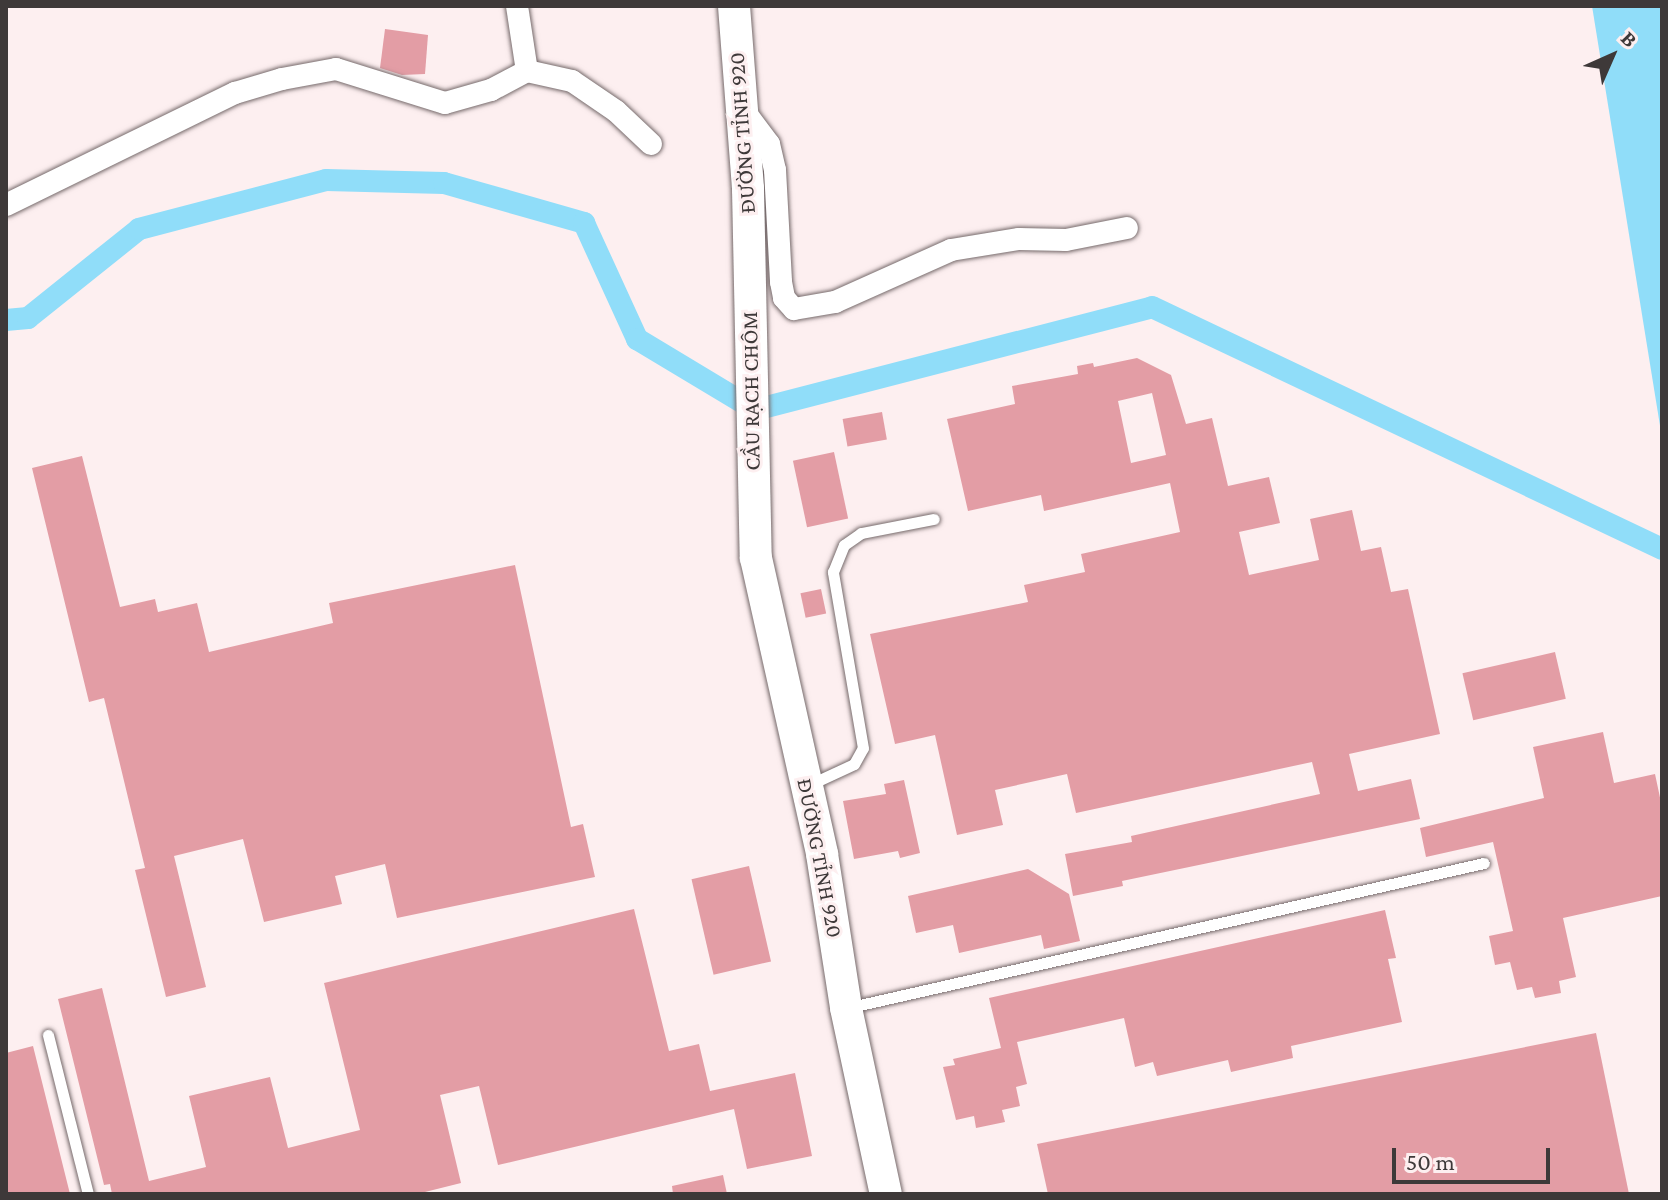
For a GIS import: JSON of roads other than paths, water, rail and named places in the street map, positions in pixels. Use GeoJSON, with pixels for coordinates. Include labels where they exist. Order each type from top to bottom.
{"type":"FeatureCollection","features":[{"type":"Feature","properties":{"kind":"main road","name":"ĐƯỜNG TỈNH 920"},"geometry":{"type":"LineString","coordinates":[[734,6],[749,259]]}},
{"type":"Feature","properties":{"kind":"main road","name":"CẦU RẠCH CHÔM"},"geometry":{"type":"LineString","coordinates":[[749,259],[753,522]]}},
{"type":"Feature","properties":{"kind":"main road","name":"ĐƯỜNG TỈNH 920"},"geometry":{"type":"LineString","coordinates":[[753,522],[756,558],[822,854],[846,1008],[886,1194]]}},
{"type":"Feature","properties":{"kind":"street"},"geometry":{"type":"LineString","coordinates":[[517,6],[527,71]]}},
{"type":"Feature","properties":{"kind":"street"},"geometry":{"type":"LineString","coordinates":[[6,205],[235,93],[282,79],[336,69],[445,103],[491,90],[527,71],[572,81],[616,111],[651,144]]}},
{"type":"Feature","properties":{"kind":"street"},"geometry":{"type":"LineString","coordinates":[[741,107],[769,144],[775,170],[781,282],[784,298],[794,309],[835,302],[951,250],[1019,239],[1066,240],[1127,228]]}},
{"type":"Feature","properties":{"kind":"lane"},"geometry":{"type":"LineString","coordinates":[[807,786],[854,764],[863,748],[833,572],[844,545],[861,533],[934,519]]}},
{"type":"Feature","properties":{"kind":"lane"},"geometry":{"type":"LineString","coordinates":[[846,1008],[1484,863]]}},
{"type":"Feature","properties":{"kind":"lane"},"geometry":{"type":"LineString","coordinates":[[48,1035],[88,1194]]}},
{"type":"Feature","properties":{"kind":"water"},"geometry":{"type":"Polygon","coordinates":[[[1592,6],[1662,6],[1662,438],[1592,6]]]}},
{"type":"Feature","properties":{"kind":"waterway"},"geometry":{"type":"LineString","coordinates":[[6,320],[28,318],[139,229],[326,180],[444,183],[584,223],[637,339],[755,410],[1152,307],[1662,549]]}}]}
